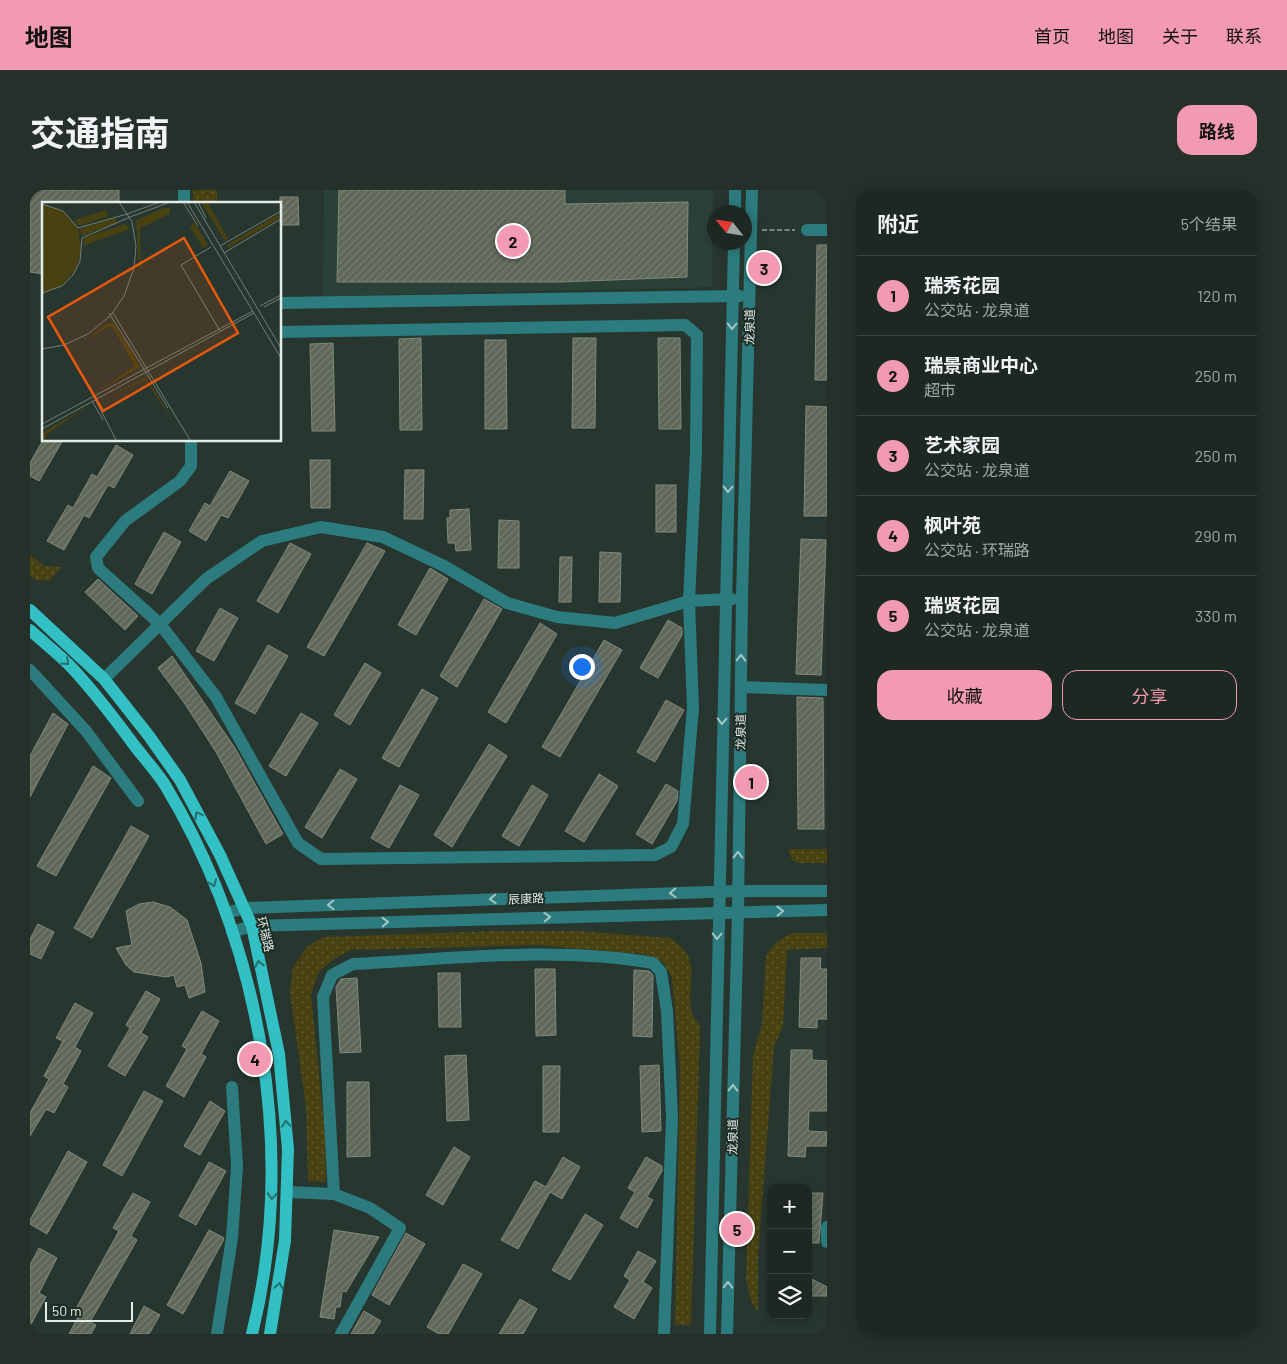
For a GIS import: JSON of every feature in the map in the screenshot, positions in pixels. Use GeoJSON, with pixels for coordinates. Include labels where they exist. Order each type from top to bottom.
{"type":"FeatureCollection","features":[{"type":"Feature","properties":{"kind":"main road","name":"环瑞路"},"geometry":{"type":"LineString","coordinates":[[30,610],[104,679],[149,736],[180,780],[245,908],[252,926],[279,1054],[286,1120],[288,1192],[285,1240],[270,1334]]}},
{"type":"Feature","properties":{"kind":"main road"},"geometry":{"type":"LineString","coordinates":[[30,630],[73,668],[164,784],[200,851],[232,932],[262,1055],[273,1151],[268,1250],[252,1334]]}},
{"type":"Feature","properties":{"kind":"street"},"geometry":{"type":"LineString","coordinates":[[735,190],[735,205]]}},
{"type":"Feature","properties":{"kind":"street","name":"龙泉道"},"geometry":{"type":"LineString","coordinates":[[751,205],[752,190]]}},
{"type":"Feature","properties":{"kind":"street"},"geometry":{"type":"LineString","coordinates":[[807,230],[827,230]]}},
{"type":"Feature","properties":{"kind":"street","name":"龙泉道"},"geometry":{"type":"LineString","coordinates":[[710,1334],[718,892],[734,250]]}},
{"type":"Feature","properties":{"kind":"street","name":"龙泉道"},"geometry":{"type":"LineString","coordinates":[[727,1334],[738,912],[742,599],[750,250]]}},
{"type":"Feature","properties":{"kind":"street"},"geometry":{"type":"LineString","coordinates":[[281,303],[749,296]]}},
{"type":"Feature","properties":{"kind":"street"},"geometry":{"type":"LineString","coordinates":[[190,441],[191,466],[180,480],[125,521],[96,558],[98,568],[160,624],[216,697],[298,843],[321,859],[656,856],[671,847],[683,824],[693,708],[689,601],[696,452],[696,336],[685,326],[281,332]]}},
{"type":"Feature","properties":{"kind":"street"},"geometry":{"type":"LineString","coordinates":[[104,679],[206,579],[262,541],[321,527],[382,537],[444,566],[507,603],[557,617],[615,623],[689,601],[742,599]]}},
{"type":"Feature","properties":{"kind":"street"},"geometry":{"type":"LineString","coordinates":[[30,670],[86,732],[138,801]]}},
{"type":"Feature","properties":{"kind":"street"},"geometry":{"type":"LineString","coordinates":[[741,687],[827,690]]}},
{"type":"Feature","properties":{"kind":"street","name":"辰康路"},"geometry":{"type":"LineString","coordinates":[[226,913],[245,908],[738,891],[827,891]]}},
{"type":"Feature","properties":{"kind":"street","name":"辰康路"},"geometry":{"type":"LineString","coordinates":[[232,932],[252,926],[827,910]]}},
{"type":"Feature","properties":{"kind":"street"},"geometry":{"type":"LineString","coordinates":[[334,1194],[323,997],[332,975],[353,964],[529,955],[627,958],[653,963],[661,972],[667,1011],[672,1117],[664,1334]]}},
{"type":"Feature","properties":{"kind":"street"},"geometry":{"type":"LineString","coordinates":[[217,1334],[232,1238],[236,1174],[232,1086]]}},
{"type":"Feature","properties":{"kind":"street"},"geometry":{"type":"LineString","coordinates":[[288,1192],[334,1194],[370,1208],[400,1228],[341,1334]]}},
{"type":"Feature","properties":{"kind":"street"},"geometry":{"type":"LineString","coordinates":[[827,1227],[827,1242]]}},
{"type":"Feature","properties":{"kind":"path"},"geometry":{"type":"LineString","coordinates":[[752,230],[807,230]]}},
{"type":"Feature","properties":{"kind":"shaded area"},"geometry":{"type":"Polygon","coordinates":[[[193,190],[217,190],[217,202],[193,202],[193,190]]]}},
{"type":"Feature","properties":{"kind":"shaded area"},"geometry":{"type":"Polygon","coordinates":[[[324,190],[713,190],[713,205],[707,205],[707,250],[712,250],[712,287],[323,296],[324,190]]]}},
{"type":"Feature","properties":{"kind":"shaded area"},"geometry":{"type":"Polygon","coordinates":[[[30,555],[45,566],[62,567],[49,581],[36,580],[30,576],[30,555]]]}},
{"type":"Feature","properties":{"kind":"shaded area"},"geometry":{"type":"Polygon","coordinates":[[[788,849],[827,849],[827,863],[798,863],[792,860],[788,849]]]}},
{"type":"Feature","properties":{"kind":"shaded area"},"geometry":{"type":"Polygon","coordinates":[[[498,931],[577,931],[670,938],[687,954],[691,970],[691,1009],[700,1027],[691,1325],[675,1325],[680,1067],[672,977],[663,962],[643,954],[536,945],[351,950],[334,959],[318,973],[311,995],[325,1134],[326,1182],[308,1181],[306,1107],[290,993],[293,967],[307,947],[323,937],[498,931]]]}},
{"type":"Feature","properties":{"kind":"shaded area"},"geometry":{"type":"Polygon","coordinates":[[[792,933],[827,933],[827,948],[787,950],[783,1026],[774,1047],[758,1255],[758,1313],[751,1301],[746,1279],[753,1055],[762,1025],[766,955],[776,942],[792,933]]]}},
{"type":"Feature","properties":{"kind":"building"},"geometry":{"type":"Polygon","coordinates":[[[30,190],[119,190],[119,202],[42,202],[42,274],[30,272],[30,190]]]}},
{"type":"Feature","properties":{"kind":"building"},"geometry":{"type":"Polygon","coordinates":[[[339,190],[565,190],[565,204],[688,202],[687,277],[561,282],[337,282],[339,190]]]}},
{"type":"Feature","properties":{"kind":"building"},"geometry":{"type":"Polygon","coordinates":[[[280,197],[298,197],[299,225],[281,225],[280,197]]]}},
{"type":"Feature","properties":{"kind":"building"},"geometry":{"type":"Polygon","coordinates":[[[817,245],[827,245],[827,380],[815,380],[817,245]]]}},
{"type":"Feature","properties":{"kind":"building"},"geometry":{"type":"Polygon","coordinates":[[[421,338],[422,430],[400,430],[399,339],[421,338]]]}},
{"type":"Feature","properties":{"kind":"building"},"geometry":{"type":"Polygon","coordinates":[[[573,338],[596,338],[595,428],[572,428],[573,338]]]}},
{"type":"Feature","properties":{"kind":"building"},"geometry":{"type":"Polygon","coordinates":[[[658,338],[680,338],[681,429],[659,429],[658,338]]]}},
{"type":"Feature","properties":{"kind":"building"},"geometry":{"type":"Polygon","coordinates":[[[485,340],[506,340],[507,429],[485,429],[485,340]]]}},
{"type":"Feature","properties":{"kind":"building"},"geometry":{"type":"Polygon","coordinates":[[[333,343],[335,431],[312,431],[310,344],[333,343]]]}},
{"type":"Feature","properties":{"kind":"building"},"geometry":{"type":"Polygon","coordinates":[[[806,406],[827,407],[827,516],[804,516],[806,406]]]}},
{"type":"Feature","properties":{"kind":"building"},"geometry":{"type":"Polygon","coordinates":[[[42,441],[62,441],[39,481],[30,476],[30,463],[42,441]]]}},
{"type":"Feature","properties":{"kind":"building"},"geometry":{"type":"Polygon","coordinates":[[[116,445],[133,455],[114,488],[108,485],[89,518],[84,515],[64,550],[47,541],[68,505],[73,508],[92,474],[97,477],[116,445]]]}},
{"type":"Feature","properties":{"kind":"building"},"geometry":{"type":"Polygon","coordinates":[[[310,460],[330,460],[330,508],[311,508],[310,460]]]}},
{"type":"Feature","properties":{"kind":"building"},"geometry":{"type":"Polygon","coordinates":[[[405,470],[424,470],[423,519],[404,519],[405,470]]]}},
{"type":"Feature","properties":{"kind":"building"},"geometry":{"type":"Polygon","coordinates":[[[230,471],[249,481],[228,518],[221,515],[206,541],[189,531],[205,503],[210,506],[230,471]]]}},
{"type":"Feature","properties":{"kind":"building"},"geometry":{"type":"Polygon","coordinates":[[[656,485],[676,485],[676,532],[656,532],[656,485]]]}},
{"type":"Feature","properties":{"kind":"building"},"geometry":{"type":"Polygon","coordinates":[[[469,509],[471,550],[456,551],[455,543],[448,543],[447,518],[450,518],[450,510],[469,509]]]}},
{"type":"Feature","properties":{"kind":"building"},"geometry":{"type":"Polygon","coordinates":[[[499,520],[519,521],[519,568],[498,568],[499,520]]]}},
{"type":"Feature","properties":{"kind":"building"},"geometry":{"type":"Polygon","coordinates":[[[164,532],[181,542],[152,594],[135,584],[164,532]]]}},
{"type":"Feature","properties":{"kind":"building"},"geometry":{"type":"Polygon","coordinates":[[[801,539],[826,540],[821,675],[796,674],[801,539]]]}},
{"type":"Feature","properties":{"kind":"building"},"geometry":{"type":"Polygon","coordinates":[[[290,543],[311,554],[278,613],[257,601],[290,543]]]}},
{"type":"Feature","properties":{"kind":"building"},"geometry":{"type":"Polygon","coordinates":[[[367,543],[385,551],[324,656],[307,647],[367,543]]]}},
{"type":"Feature","properties":{"kind":"building"},"geometry":{"type":"Polygon","coordinates":[[[600,552],[621,553],[620,602],[599,602],[600,552]]]}},
{"type":"Feature","properties":{"kind":"building"},"geometry":{"type":"Polygon","coordinates":[[[560,557],[572,557],[571,602],[559,602],[560,557]]]}},
{"type":"Feature","properties":{"kind":"building"},"geometry":{"type":"Polygon","coordinates":[[[430,568],[448,579],[416,635],[398,625],[430,568]]]}},
{"type":"Feature","properties":{"kind":"building"},"geometry":{"type":"Polygon","coordinates":[[[98,579],[138,616],[125,630],[85,592],[98,579]]]}},
{"type":"Feature","properties":{"kind":"building"},"geometry":{"type":"Polygon","coordinates":[[[484,599],[502,609],[457,687],[440,676],[484,599]]]}},
{"type":"Feature","properties":{"kind":"building"},"geometry":{"type":"Polygon","coordinates":[[[220,608],[238,618],[214,661],[196,651],[220,608]]]}},
{"type":"Feature","properties":{"kind":"building"},"geometry":{"type":"Polygon","coordinates":[[[668,620],[682,628],[682,635],[658,678],[640,668],[668,620]]]}},
{"type":"Feature","properties":{"kind":"building"},"geometry":{"type":"Polygon","coordinates":[[[540,623],[557,634],[506,723],[488,712],[540,623]]]}},
{"type":"Feature","properties":{"kind":"building"},"geometry":{"type":"Polygon","coordinates":[[[604,640],[622,650],[560,757],[542,747],[604,640]]]}},
{"type":"Feature","properties":{"kind":"building"},"geometry":{"type":"Polygon","coordinates":[[[268,645],[288,656],[255,714],[235,703],[268,645]]]}},
{"type":"Feature","properties":{"kind":"building"},"geometry":{"type":"Polygon","coordinates":[[[172,656],[235,748],[283,834],[266,844],[216,752],[185,704],[158,668],[172,656]]]}},
{"type":"Feature","properties":{"kind":"building"},"geometry":{"type":"Polygon","coordinates":[[[365,663],[381,673],[350,725],[334,715],[365,663]]]}},
{"type":"Feature","properties":{"kind":"building"},"geometry":{"type":"Polygon","coordinates":[[[422,689],[438,698],[399,767],[382,758],[422,689]]]}},
{"type":"Feature","properties":{"kind":"building"},"geometry":{"type":"Polygon","coordinates":[[[797,697],[823,698],[824,829],[798,829],[797,697]]]}},
{"type":"Feature","properties":{"kind":"building"},"geometry":{"type":"Polygon","coordinates":[[[666,700],[684,710],[655,762],[637,752],[666,700]]]}},
{"type":"Feature","properties":{"kind":"building"},"geometry":{"type":"Polygon","coordinates":[[[53,713],[68,724],[30,797],[30,756],[53,713]]]}},
{"type":"Feature","properties":{"kind":"building"},"geometry":{"type":"Polygon","coordinates":[[[301,713],[318,723],[286,776],[269,766],[301,713]]]}},
{"type":"Feature","properties":{"kind":"building"},"geometry":{"type":"Polygon","coordinates":[[[489,744],[507,756],[452,847],[434,835],[489,744]]]}},
{"type":"Feature","properties":{"kind":"building"},"geometry":{"type":"Polygon","coordinates":[[[93,766],[111,778],[56,876],[37,866],[93,766]]]}},
{"type":"Feature","properties":{"kind":"building"},"geometry":{"type":"Polygon","coordinates":[[[340,769],[357,779],[322,838],[305,827],[340,769]]]}},
{"type":"Feature","properties":{"kind":"building"},"geometry":{"type":"Polygon","coordinates":[[[599,774],[618,786],[584,842],[565,831],[599,774]]]}},
{"type":"Feature","properties":{"kind":"building"},"geometry":{"type":"Polygon","coordinates":[[[666,784],[678,791],[677,801],[652,844],[636,834],[666,784]]]}},
{"type":"Feature","properties":{"kind":"building"},"geometry":{"type":"Polygon","coordinates":[[[400,785],[419,795],[389,848],[371,838],[400,785]]]}},
{"type":"Feature","properties":{"kind":"building"},"geometry":{"type":"Polygon","coordinates":[[[532,785],[548,795],[519,846],[502,836],[532,785]]]}},
{"type":"Feature","properties":{"kind":"building"},"geometry":{"type":"Polygon","coordinates":[[[131,826],[149,836],[92,938],[74,928],[131,826]]]}},
{"type":"Feature","properties":{"kind":"building"},"geometry":{"type":"Polygon","coordinates":[[[153,902],[170,907],[187,920],[201,963],[205,992],[189,998],[185,985],[177,987],[174,975],[166,977],[134,972],[126,965],[116,948],[132,945],[126,911],[139,904],[153,902]]]}},
{"type":"Feature","properties":{"kind":"building"},"geometry":{"type":"Polygon","coordinates":[[[38,924],[54,932],[41,959],[30,954],[30,939],[38,924]]]}},
{"type":"Feature","properties":{"kind":"building"},"geometry":{"type":"Polygon","coordinates":[[[801,958],[821,958],[820,969],[827,969],[827,1019],[817,1019],[817,1028],[799,1027],[801,958]]]}},
{"type":"Feature","properties":{"kind":"building"},"geometry":{"type":"Polygon","coordinates":[[[535,969],[555,969],[556,1035],[536,1036],[535,969]]]}},
{"type":"Feature","properties":{"kind":"building"},"geometry":{"type":"Polygon","coordinates":[[[634,970],[649,971],[653,975],[652,1037],[633,1036],[634,970]]]}},
{"type":"Feature","properties":{"kind":"building"},"geometry":{"type":"Polygon","coordinates":[[[438,973],[460,973],[461,1027],[439,1027],[438,973]]]}},
{"type":"Feature","properties":{"kind":"building"},"geometry":{"type":"Polygon","coordinates":[[[357,978],[361,1052],[340,1053],[336,987],[341,979],[357,978]]]}},
{"type":"Feature","properties":{"kind":"building"},"geometry":{"type":"Polygon","coordinates":[[[146,991],[160,999],[141,1033],[148,1037],[125,1076],[108,1066],[130,1028],[126,1025],[146,991]]]}},
{"type":"Feature","properties":{"kind":"building"},"geometry":{"type":"Polygon","coordinates":[[[75,1003],[93,1013],[75,1047],[81,1051],[63,1084],[68,1087],[54,1113],[46,1109],[30,1136],[30,1113],[49,1079],[44,1076],[63,1041],[56,1038],[75,1003]]]}},
{"type":"Feature","properties":{"kind":"building"},"geometry":{"type":"Polygon","coordinates":[[[202,1011],[219,1021],[201,1054],[206,1057],[184,1097],[166,1086],[187,1049],[182,1046],[202,1011]]]}},
{"type":"Feature","properties":{"kind":"building"},"geometry":{"type":"Polygon","coordinates":[[[791,1050],[812,1050],[812,1060],[827,1061],[827,1111],[809,1111],[808,1131],[827,1132],[826,1146],[806,1146],[805,1157],[788,1156],[791,1050]]]}},
{"type":"Feature","properties":{"kind":"building"},"geometry":{"type":"Polygon","coordinates":[[[466,1055],[469,1120],[447,1121],[445,1056],[466,1055]]]}},
{"type":"Feature","properties":{"kind":"building"},"geometry":{"type":"Polygon","coordinates":[[[659,1065],[661,1131],[642,1132],[640,1066],[659,1065]]]}},
{"type":"Feature","properties":{"kind":"building"},"geometry":{"type":"Polygon","coordinates":[[[543,1066],[560,1066],[559,1132],[543,1132],[543,1066]]]}},
{"type":"Feature","properties":{"kind":"building"},"geometry":{"type":"Polygon","coordinates":[[[347,1082],[369,1082],[370,1156],[347,1157],[347,1082]]]}},
{"type":"Feature","properties":{"kind":"building"},"geometry":{"type":"Polygon","coordinates":[[[144,1091],[163,1101],[122,1176],[103,1165],[144,1091]]]}},
{"type":"Feature","properties":{"kind":"building"},"geometry":{"type":"Polygon","coordinates":[[[210,1101],[225,1111],[200,1155],[184,1146],[210,1101]]]}},
{"type":"Feature","properties":{"kind":"building"},"geometry":{"type":"Polygon","coordinates":[[[454,1147],[470,1157],[443,1205],[426,1195],[454,1147]]]}},
{"type":"Feature","properties":{"kind":"building"},"geometry":{"type":"Polygon","coordinates":[[[68,1151],[87,1162],[47,1234],[30,1224],[30,1220],[68,1151]]]}},
{"type":"Feature","properties":{"kind":"building"},"geometry":{"type":"Polygon","coordinates":[[[563,1157],[580,1167],[562,1199],[550,1192],[518,1249],[501,1240],[535,1181],[546,1187],[563,1157]]]}},
{"type":"Feature","properties":{"kind":"building"},"geometry":{"type":"Polygon","coordinates":[[[646,1157],[662,1166],[662,1171],[647,1197],[653,1200],[637,1228],[620,1218],[635,1192],[628,1188],[646,1157]]]}},
{"type":"Feature","properties":{"kind":"building"},"geometry":{"type":"Polygon","coordinates":[[[209,1162],[226,1171],[196,1225],[179,1216],[209,1162]]]}},
{"type":"Feature","properties":{"kind":"building"},"geometry":{"type":"Polygon","coordinates":[[[133,1193],[150,1202],[131,1236],[137,1240],[90,1322],[96,1325],[91,1334],[69,1334],[78,1317],[73,1314],[119,1231],[113,1228],[133,1193]]]}},
{"type":"Feature","properties":{"kind":"building"},"geometry":{"type":"Polygon","coordinates":[[[812,1193],[823,1193],[819,1243],[812,1243],[812,1193]]]}},
{"type":"Feature","properties":{"kind":"building"},"geometry":{"type":"Polygon","coordinates":[[[585,1214],[603,1225],[570,1280],[552,1270],[585,1214]]]}},
{"type":"Feature","properties":{"kind":"building"},"geometry":{"type":"Polygon","coordinates":[[[209,1230],[224,1238],[183,1314],[167,1305],[209,1230]]]}},
{"type":"Feature","properties":{"kind":"building"},"geometry":{"type":"Polygon","coordinates":[[[334,1230],[379,1237],[346,1292],[342,1291],[340,1307],[336,1307],[334,1319],[320,1317],[334,1230]]]}},
{"type":"Feature","properties":{"kind":"building"},"geometry":{"type":"Polygon","coordinates":[[[406,1233],[425,1244],[389,1305],[372,1295],[406,1233]]]}},
{"type":"Feature","properties":{"kind":"building"},"geometry":{"type":"Polygon","coordinates":[[[39,1248],[57,1258],[39,1293],[46,1297],[30,1326],[30,1265],[39,1248]]]}},
{"type":"Feature","properties":{"kind":"building"},"geometry":{"type":"Polygon","coordinates":[[[638,1251],[656,1261],[643,1282],[652,1288],[634,1319],[614,1307],[630,1280],[624,1276],[638,1251]]]}},
{"type":"Feature","properties":{"kind":"building"},"geometry":{"type":"Polygon","coordinates":[[[463,1264],[482,1274],[448,1334],[439,1334],[427,1327],[463,1264]]]}},
{"type":"Feature","properties":{"kind":"building"},"geometry":{"type":"Polygon","coordinates":[[[812,1279],[827,1287],[827,1296],[812,1296],[812,1279]]]}},
{"type":"Feature","properties":{"kind":"building"},"geometry":{"type":"Polygon","coordinates":[[[520,1299],[537,1309],[523,1334],[499,1334],[520,1299]]]}},
{"type":"Feature","properties":{"kind":"building"},"geometry":{"type":"Polygon","coordinates":[[[144,1306],[160,1315],[149,1334],[130,1334],[144,1306]]]}},
{"type":"Feature","properties":{"kind":"building"},"geometry":{"type":"Polygon","coordinates":[[[364,1311],[381,1321],[373,1334],[351,1334],[364,1311]]]}},
{"type":"Feature","properties":{"kind":"place","name":"瑞景商业中心"},"geometry":{"type":"Point","coordinates":[513,241]}},
{"type":"Feature","properties":{"kind":"place","name":"艺术家园"},"geometry":{"type":"Point","coordinates":[764,268]}},
{"type":"Feature","properties":{"kind":"place","name":"瑞秀花园"},"geometry":{"type":"Point","coordinates":[751,782]}},
{"type":"Feature","properties":{"kind":"place","name":"枫叶苑"},"geometry":{"type":"Point","coordinates":[255,1059]}},
{"type":"Feature","properties":{"kind":"place","name":"瑞贤花园"},"geometry":{"type":"Point","coordinates":[737,1229]}}]}
